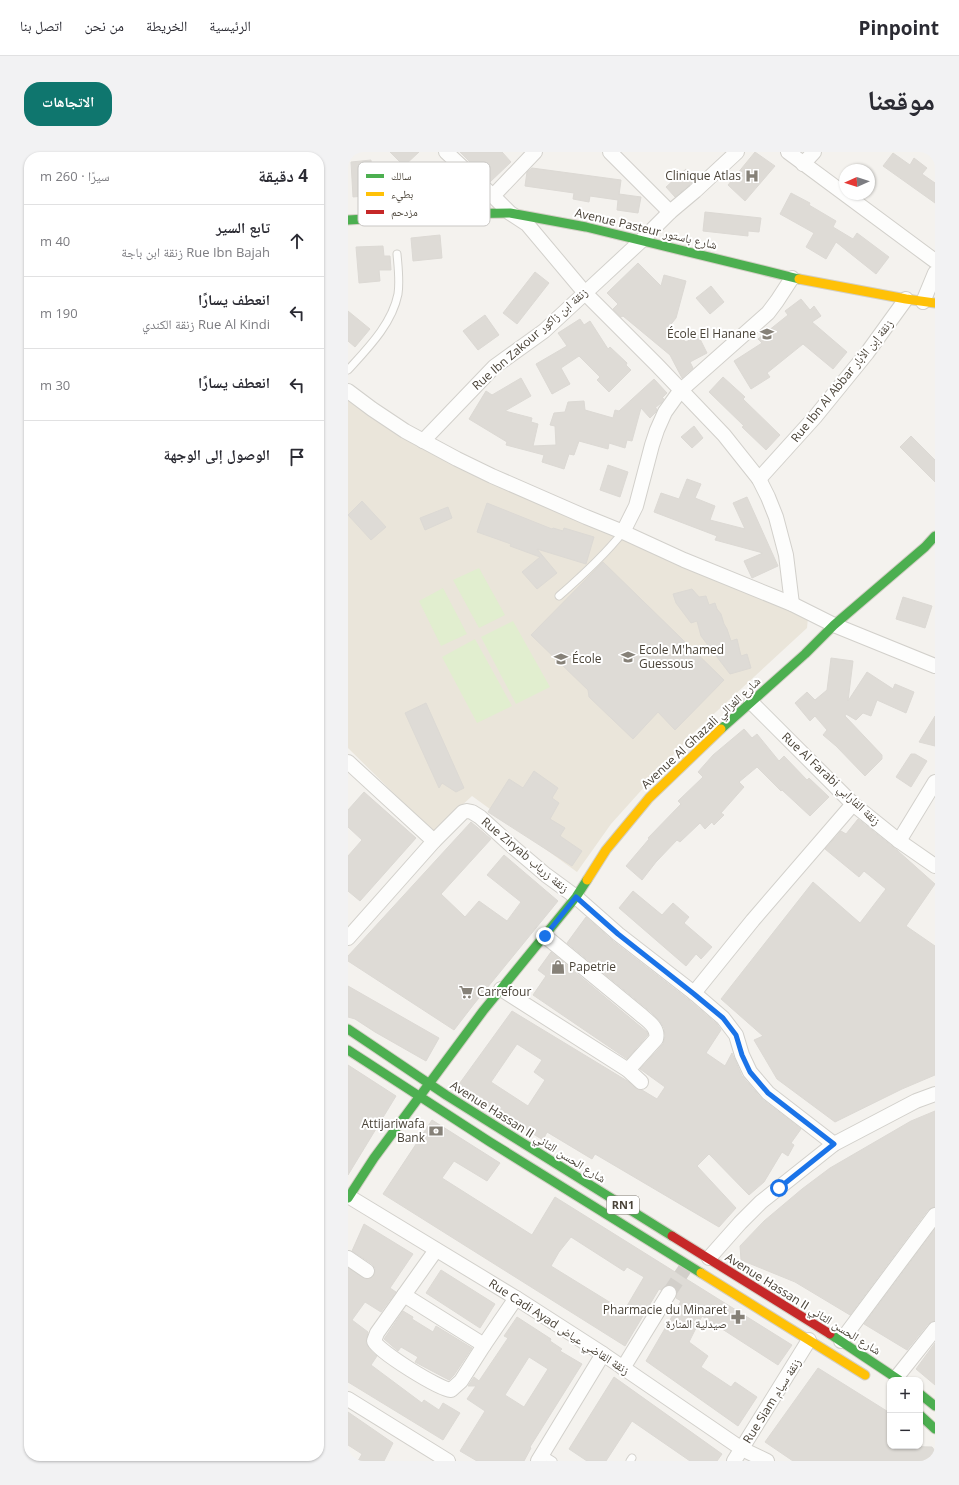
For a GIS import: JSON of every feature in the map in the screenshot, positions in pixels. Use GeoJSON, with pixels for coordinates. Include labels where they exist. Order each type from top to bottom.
{"type":"FeatureCollection","features":[{"type":"Feature","properties":{"kind":"street"},"geometry":{"type":"LineString","coordinates":[[446,152],[457,162]]}},
{"type":"Feature","properties":{"kind":"street"},"geometry":{"type":"LineString","coordinates":[[493,196],[535,152]]}},
{"type":"Feature","properties":{"kind":"street"},"geometry":{"type":"LineString","coordinates":[[610,152],[670,212]]}},
{"type":"Feature","properties":{"kind":"street","name":"Rue Ibn Zakour زنقة ابن زاكور"},"geometry":{"type":"LineString","coordinates":[[423,441],[473,387],[494,367],[534,338],[585,293],[670,212],[737,152]]}},
{"type":"Feature","properties":{"kind":"street"},"geometry":{"type":"LineString","coordinates":[[788,152],[935,260]]}},
{"type":"Feature","properties":{"kind":"street"},"geometry":{"type":"LineString","coordinates":[[803,164],[814,152]]}},
{"type":"Feature","properties":{"kind":"street"},"geometry":{"type":"LineString","coordinates":[[490,193],[510,213],[527,224],[585,293],[657,365],[724,436],[759,479],[776,516],[786,555],[792,604]]}},
{"type":"Feature","properties":{"kind":"street","name":"Avenue Pasteur شارع باستور"},"geometry":{"type":"LineString","coordinates":[[490,213],[510,213],[579,226],[733,262],[792,278],[929,302]]}},
{"type":"Feature","properties":{"kind":"street","name":"Avenue Pasteur شارع باستور"},"geometry":{"type":"LineString","coordinates":[[348,220],[358,219]]}},
{"type":"Feature","properties":{"kind":"street"},"geometry":{"type":"LineString","coordinates":[[929,302],[935,273]]}},
{"type":"Feature","properties":{"kind":"street"},"geometry":{"type":"LineString","coordinates":[[624,532],[636,506],[657,430],[665,412],[680,391],[768,313],[792,278]]}},
{"type":"Feature","properties":{"kind":"street","name":"Rue Ibn Al Abbar زنقة إبن الأبار"},"geometry":{"type":"LineString","coordinates":[[759,479],[815,417],[867,353],[906,299]]}},
{"type":"Feature","properties":{"kind":"street"},"geometry":{"type":"LineString","coordinates":[[348,391],[378,413],[423,441],[492,476],[624,532],[684,560],[792,604],[834,625],[935,666]]}},
{"type":"Feature","properties":{"kind":"street","name":"Avenue Al Ghazali شارع الغزالي"},"geometry":{"type":"LineString","coordinates":[[348,1197],[374,1158],[483,1011],[576,897],[606,850],[649,798],[706,742],[805,654],[834,625],[930,551],[935,536]]}},
{"type":"Feature","properties":{"kind":"street","name":"Rue Al Farabi زنقة الفارابي"},"geometry":{"type":"LineString","coordinates":[[751,702],[854,804],[899,841],[935,866]]}},
{"type":"Feature","properties":{"kind":"street"},"geometry":{"type":"LineString","coordinates":[[348,762],[434,841]]}},
{"type":"Feature","properties":{"kind":"street"},"geometry":{"type":"LineString","coordinates":[[899,841],[935,782]]}},
{"type":"Feature","properties":{"kind":"street"},"geometry":{"type":"LineString","coordinates":[[694,994],[753,920],[854,804]]}},
{"type":"Feature","properties":{"kind":"street","name":"Rue Ziryab زنقة زرياب"},"geometry":{"type":"LineString","coordinates":[[348,938],[434,841],[463,812],[472,812],[480,817],[513,848],[576,897],[618,934],[723,1018],[736,1035],[742,1055],[750,1072],[760,1084],[768,1093],[834,1144]]}},
{"type":"Feature","properties":{"kind":"street"},"geometry":{"type":"LineString","coordinates":[[545,936],[641,1015],[657,1031],[656,1039],[628,1070]]}},
{"type":"Feature","properties":{"kind":"street"},"geometry":{"type":"LineString","coordinates":[[501,989],[628,1070],[641,1082]]}},
{"type":"Feature","properties":{"kind":"street","name":"Avenue Hassan II شارع الحسن الثاني"},"geometry":{"type":"LineString","coordinates":[[348,1029],[430,1084],[841,1341],[895,1377]]}},
{"type":"Feature","properties":{"kind":"street","name":"RN1"},"geometry":{"type":"LineString","coordinates":[[348,1050],[490,1142],[874,1380]]}},
{"type":"Feature","properties":{"kind":"street"},"geometry":{"type":"LineString","coordinates":[[709,1258],[761,1202],[834,1144],[916,1101],[935,1094]]}},
{"type":"Feature","properties":{"kind":"street","name":"Rue Cadi Ayad زنقة القاضي عياض"},"geometry":{"type":"LineString","coordinates":[[348,1197],[516,1298],[603,1354],[742,1449],[767,1461]]}},
{"type":"Feature","properties":{"kind":"street"},"geometry":{"type":"LineString","coordinates":[[841,1341],[935,1215]]}},
{"type":"Feature","properties":{"kind":"street"},"geometry":{"type":"LineString","coordinates":[[436,1250],[377,1333],[374,1341],[381,1350],[413,1371],[444,1388],[451,1390],[461,1381],[516,1298]]}},
{"type":"Feature","properties":{"kind":"street"},"geometry":{"type":"LineString","coordinates":[[348,1258],[367,1272]]}},
{"type":"Feature","properties":{"kind":"street"},"geometry":{"type":"LineString","coordinates":[[623,1368],[670,1293]]}},
{"type":"Feature","properties":{"kind":"street"},"geometry":{"type":"LineString","coordinates":[[404,1295],[484,1345]]}},
{"type":"Feature","properties":{"kind":"street"},"geometry":{"type":"LineString","coordinates":[[899,1377],[935,1329]]}},
{"type":"Feature","properties":{"kind":"street","name":"Rue Siam زنقة سيام"},"geometry":{"type":"LineString","coordinates":[[734,1461],[809,1340]]}},
{"type":"Feature","properties":{"kind":"street"},"geometry":{"type":"LineString","coordinates":[[545,1459],[603,1354]]}},
{"type":"Feature","properties":{"kind":"street"},"geometry":{"type":"LineString","coordinates":[[923,1396],[935,1406]]}},
{"type":"Feature","properties":{"kind":"street"},"geometry":{"type":"LineString","coordinates":[[348,1399],[448,1461]]}},
{"type":"Feature","properties":{"kind":"street"},"geometry":{"type":"LineString","coordinates":[[923,1418],[935,1429]]}},
{"type":"Feature","properties":{"kind":"lane"},"geometry":{"type":"LineString","coordinates":[[348,370],[382,331],[393,310],[398,293],[397,254]]}},
{"type":"Feature","properties":{"kind":"lane"},"geometry":{"type":"LineString","coordinates":[[559,596],[598,562],[624,532]]}},
{"type":"Feature","properties":{"kind":"shaded area","name":"École"},"geometry":{"type":"Polygon","coordinates":[[[348,397],[401,434],[808,618],[807,628],[691,735],[611,824],[577,872],[472,796],[433,832],[348,748],[348,397]]]}},
{"type":"Feature","properties":{"kind":"green space"},"geometry":{"type":"Polygon","coordinates":[[[479,568],[505,615],[479,628],[453,580],[479,568]]]}},
{"type":"Feature","properties":{"kind":"green space"},"geometry":{"type":"Polygon","coordinates":[[[443,588],[467,634],[441,646],[419,601],[443,588]]]}},
{"type":"Feature","properties":{"kind":"green space"},"geometry":{"type":"Polygon","coordinates":[[[513,621],[550,687],[516,704],[481,637],[513,621]]]}},
{"type":"Feature","properties":{"kind":"green space"},"geometry":{"type":"Polygon","coordinates":[[[475,639],[512,706],[477,723],[442,657],[475,639]]]}},
{"type":"Feature","properties":{"kind":"building"},"geometry":{"type":"Polygon","coordinates":[[[390,152],[419,152],[408,162],[400,162],[390,152]]]}},
{"type":"Feature","properties":{"kind":"building"},"geometry":{"type":"Polygon","coordinates":[[[460,152],[502,152],[511,162],[490,182],[490,162],[470,162],[460,152]]]}},
{"type":"Feature","properties":{"kind":"building","name":"Clinique Atlas"},"geometry":{"type":"Polygon","coordinates":[[[755,152],[775,166],[745,201],[728,185],[755,152]]]}},
{"type":"Feature","properties":{"kind":"building"},"geometry":{"type":"Polygon","coordinates":[[[893,153],[910,165],[914,158],[927,168],[922,174],[935,183],[935,203],[883,166],[893,153]]]}},
{"type":"Feature","properties":{"kind":"building"},"geometry":{"type":"Polygon","coordinates":[[[371,160],[371,162],[358,162],[358,197],[353,197],[351,162],[371,160]]]}},
{"type":"Feature","properties":{"kind":"building"},"geometry":{"type":"Polygon","coordinates":[[[532,168],[621,180],[619,194],[641,197],[638,213],[617,210],[618,200],[590,196],[589,202],[573,199],[574,193],[525,186],[527,172],[532,168]]]}},
{"type":"Feature","properties":{"kind":"building"},"geometry":{"type":"Polygon","coordinates":[[[686,169],[695,180],[675,197],[666,187],[686,169]]]}},
{"type":"Feature","properties":{"kind":"building"},"geometry":{"type":"Polygon","coordinates":[[[791,193],[810,203],[809,205],[836,221],[833,227],[853,239],[857,233],[889,257],[876,274],[836,242],[826,259],[806,247],[814,233],[780,214],[791,193]]]}},
{"type":"Feature","properties":{"kind":"building"},"geometry":{"type":"Polygon","coordinates":[[[705,212],[761,218],[759,232],[748,231],[748,236],[703,231],[705,212]]]}},
{"type":"Feature","properties":{"kind":"building"},"geometry":{"type":"Polygon","coordinates":[[[440,235],[442,258],[413,261],[411,238],[440,235]]]}},
{"type":"Feature","properties":{"kind":"building"},"geometry":{"type":"Polygon","coordinates":[[[383,246],[384,256],[390,256],[391,270],[379,270],[380,281],[359,283],[356,247],[383,246]]]}},
{"type":"Feature","properties":{"kind":"building"},"geometry":{"type":"Polygon","coordinates":[[[638,263],[661,286],[664,275],[686,281],[676,318],[668,328],[686,342],[698,335],[707,353],[690,362],[693,368],[682,378],[670,355],[623,316],[621,317],[613,309],[618,304],[607,293],[638,263]]]}},
{"type":"Feature","properties":{"kind":"building"},"geometry":{"type":"Polygon","coordinates":[[[535,272],[549,283],[517,324],[503,313],[535,272]]]}},
{"type":"Feature","properties":{"kind":"building"},"geometry":{"type":"Polygon","coordinates":[[[711,286],[724,302],[710,314],[696,298],[711,286]]]}},
{"type":"Feature","properties":{"kind":"building"},"geometry":{"type":"Polygon","coordinates":[[[801,299],[810,310],[814,306],[821,316],[812,322],[847,352],[833,369],[803,344],[767,373],[770,377],[751,389],[734,361],[762,343],[758,339],[788,315],[785,311],[801,299]]]}},
{"type":"Feature","properties":{"kind":"building"},"geometry":{"type":"Polygon","coordinates":[[[348,311],[370,329],[355,347],[348,341],[348,311]]]}},
{"type":"Feature","properties":{"kind":"building"},"geometry":{"type":"Polygon","coordinates":[[[485,315],[499,335],[478,350],[463,331],[485,315]]]}},
{"type":"Feature","properties":{"kind":"building"},"geometry":{"type":"Polygon","coordinates":[[[580,319],[584,325],[590,321],[608,349],[610,347],[627,363],[626,365],[631,370],[609,392],[597,380],[600,377],[579,356],[561,368],[570,384],[552,394],[536,364],[567,346],[558,333],[580,319]]]}},
{"type":"Feature","properties":{"kind":"building"},"geometry":{"type":"Polygon","coordinates":[[[723,377],[745,397],[743,399],[780,435],[766,450],[709,392],[723,377]]]}},
{"type":"Feature","properties":{"kind":"building"},"geometry":{"type":"Polygon","coordinates":[[[521,378],[531,396],[505,411],[532,418],[531,422],[538,424],[533,446],[556,445],[555,426],[550,425],[554,413],[565,412],[568,402],[584,401],[585,410],[613,418],[615,410],[619,411],[654,379],[667,393],[662,398],[664,399],[661,403],[655,408],[657,409],[656,412],[650,418],[641,408],[632,441],[627,440],[625,448],[609,443],[608,449],[579,441],[574,455],[569,454],[564,469],[542,462],[544,455],[506,445],[507,442],[469,419],[486,391],[492,395],[521,378]]]}},
{"type":"Feature","properties":{"kind":"building"},"geometry":{"type":"Polygon","coordinates":[[[694,426],[703,438],[692,448],[681,437],[694,426]]]}},
{"type":"Feature","properties":{"kind":"building"},"geometry":{"type":"Polygon","coordinates":[[[911,436],[935,460],[935,482],[900,447],[911,436]]]}},
{"type":"Feature","properties":{"kind":"building"},"geometry":{"type":"Polygon","coordinates":[[[608,465],[628,472],[620,497],[600,490],[608,465]]]}},
{"type":"Feature","properties":{"kind":"building"},"geometry":{"type":"Polygon","coordinates":[[[687,479],[701,484],[695,498],[715,506],[710,520],[745,529],[733,503],[747,497],[778,566],[752,578],[744,561],[763,553],[715,540],[717,536],[654,512],[661,493],[679,499],[687,479]]]}},
{"type":"Feature","properties":{"kind":"building"},"geometry":{"type":"Polygon","coordinates":[[[362,501],[386,527],[371,540],[348,515],[362,501]]]}},
{"type":"Feature","properties":{"kind":"building"},"geometry":{"type":"Polygon","coordinates":[[[487,503],[552,529],[563,531],[564,528],[594,537],[586,564],[537,549],[557,573],[537,589],[522,572],[540,557],[510,546],[511,544],[477,532],[487,503]]]}},
{"type":"Feature","properties":{"kind":"building"},"geometry":{"type":"Polygon","coordinates":[[[448,507],[452,518],[425,530],[420,518],[448,507]]]}},
{"type":"Feature","properties":{"kind":"building","name":"Ecole M'hamed Guessous"},"geometry":{"type":"Polygon","coordinates":[[[603,562],[724,680],[675,730],[658,712],[633,739],[589,697],[588,690],[531,635],[603,562]]]}},
{"type":"Feature","properties":{"kind":"building"},"geometry":{"type":"Polygon","coordinates":[[[692,589],[699,597],[706,596],[709,605],[715,603],[721,614],[731,641],[737,639],[741,656],[747,654],[751,668],[730,674],[701,636],[697,621],[691,623],[676,603],[673,594],[692,589]]]}},
{"type":"Feature","properties":{"kind":"building"},"geometry":{"type":"Polygon","coordinates":[[[903,597],[932,606],[925,628],[896,619],[903,597]]]}},
{"type":"Feature","properties":{"kind":"building"},"geometry":{"type":"Polygon","coordinates":[[[831,658],[853,661],[848,701],[867,672],[893,689],[895,684],[914,692],[906,713],[877,700],[871,716],[863,713],[856,720],[846,714],[845,716],[882,755],[882,759],[865,776],[836,746],[823,735],[827,730],[815,716],[810,721],[795,703],[807,692],[815,700],[827,690],[831,658]]]}},
{"type":"Feature","properties":{"kind":"building"},"geometry":{"type":"Polygon","coordinates":[[[426,703],[464,788],[456,792],[442,783],[439,788],[405,713],[426,703]]]}},
{"type":"Feature","properties":{"kind":"building"},"geometry":{"type":"Polygon","coordinates":[[[935,716],[935,746],[919,742],[935,716]]]}},
{"type":"Feature","properties":{"kind":"building"},"geometry":{"type":"Polygon","coordinates":[[[744,729],[752,738],[757,734],[779,761],[784,756],[807,780],[809,778],[829,797],[810,816],[782,790],[781,791],[757,767],[739,782],[744,787],[721,813],[724,815],[714,825],[712,822],[705,829],[700,823],[680,842],[677,840],[656,862],[642,880],[626,866],[649,839],[648,838],[681,804],[678,801],[703,777],[698,772],[713,755],[744,729]]]}},
{"type":"Feature","properties":{"kind":"building"},"geometry":{"type":"Polygon","coordinates":[[[911,754],[915,754],[927,761],[911,787],[896,777],[911,754]]]}},
{"type":"Feature","properties":{"kind":"building"},"geometry":{"type":"Polygon","coordinates":[[[534,771],[558,788],[552,798],[559,803],[550,819],[565,828],[560,836],[582,851],[572,866],[488,812],[509,779],[523,788],[534,771]]]}},
{"type":"Feature","properties":{"kind":"building"},"geometry":{"type":"Polygon","coordinates":[[[364,792],[416,838],[360,901],[348,891],[348,856],[362,840],[348,827],[348,810],[364,792]]]}},
{"type":"Feature","properties":{"kind":"building"},"geometry":{"type":"Polygon","coordinates":[[[858,819],[898,851],[935,884],[906,926],[935,946],[935,1075],[902,1089],[835,1122],[777,1079],[754,1040],[763,1036],[721,999],[813,882],[860,923],[886,889],[864,871],[859,877],[825,849],[841,831],[846,834],[858,819]]]}},
{"type":"Feature","properties":{"kind":"building"},"geometry":{"type":"Polygon","coordinates":[[[471,822],[491,839],[441,894],[465,917],[479,901],[507,921],[521,902],[487,875],[504,855],[558,901],[454,1030],[348,961],[348,956],[471,822]]]}},
{"type":"Feature","properties":{"kind":"building"},"geometry":{"type":"Polygon","coordinates":[[[633,891],[662,915],[673,903],[689,917],[684,923],[712,947],[701,959],[696,954],[686,966],[619,908],[633,891]]]}},
{"type":"Feature","properties":{"kind":"building"},"geometry":{"type":"Polygon","coordinates":[[[586,917],[613,941],[689,1000],[717,1024],[721,1030],[706,1053],[725,1066],[732,1053],[742,1076],[762,1099],[801,1129],[791,1143],[794,1145],[788,1156],[782,1152],[764,1182],[749,1195],[709,1154],[697,1166],[736,1208],[719,1227],[595,1154],[592,1159],[547,1132],[543,1140],[457,1087],[512,1011],[629,1082],[636,1088],[657,1099],[665,1087],[640,1069],[663,1044],[665,1036],[664,1028],[652,1013],[567,943],[586,917]],[[517,1044],[491,1082],[528,1106],[545,1080],[534,1072],[542,1060],[517,1044]]]}},
{"type":"Feature","properties":{"kind":"building"},"geometry":{"type":"Polygon","coordinates":[[[551,952],[647,1032],[648,1035],[627,1059],[533,995],[546,976],[538,970],[551,952]]]}},
{"type":"Feature","properties":{"kind":"building"},"geometry":{"type":"Polygon","coordinates":[[[348,986],[439,1038],[426,1061],[355,1019],[348,1017],[348,986]]]}},
{"type":"Feature","properties":{"kind":"building"},"geometry":{"type":"Polygon","coordinates":[[[348,1065],[396,1096],[348,1175],[348,1065]]]}},
{"type":"Feature","properties":{"kind":"building"},"geometry":{"type":"Polygon","coordinates":[[[935,1111],[935,1207],[928,1210],[850,1315],[795,1282],[741,1260],[740,1246],[764,1221],[802,1189],[830,1168],[911,1121],[935,1111]]]}},
{"type":"Feature","properties":{"kind":"building"},"geometry":{"type":"Polygon","coordinates":[[[432,1120],[500,1163],[487,1181],[454,1161],[442,1178],[532,1235],[555,1197],[792,1345],[778,1365],[702,1316],[689,1342],[708,1356],[701,1367],[731,1387],[735,1382],[757,1397],[738,1426],[646,1361],[681,1301],[676,1298],[677,1293],[674,1286],[669,1285],[665,1286],[661,1290],[659,1289],[625,1346],[383,1194],[432,1120]],[[571,1237],[559,1252],[551,1266],[624,1311],[644,1277],[627,1267],[624,1271],[571,1237]]]}},
{"type":"Feature","properties":{"kind":"building"},"geometry":{"type":"Polygon","coordinates":[[[364,1224],[413,1254],[390,1288],[396,1292],[381,1312],[365,1302],[352,1320],[368,1332],[366,1343],[372,1352],[377,1356],[371,1365],[422,1403],[424,1400],[439,1410],[443,1403],[460,1413],[443,1440],[348,1382],[348,1268],[366,1279],[371,1278],[375,1272],[375,1268],[372,1264],[352,1251],[364,1224]]]}},
{"type":"Feature","properties":{"kind":"building"},"geometry":{"type":"Polygon","coordinates":[[[935,1229],[935,1321],[928,1324],[907,1350],[864,1324],[935,1229]]]}},
{"type":"Feature","properties":{"kind":"building"},"geometry":{"type":"Polygon","coordinates":[[[441,1270],[495,1304],[480,1328],[426,1293],[441,1270]]]}},
{"type":"Feature","properties":{"kind":"building"},"geometry":{"type":"Polygon","coordinates":[[[403,1311],[413,1317],[412,1319],[433,1332],[436,1326],[472,1348],[449,1380],[415,1362],[418,1357],[401,1347],[398,1351],[384,1339],[403,1311]]]}},
{"type":"Feature","properties":{"kind":"building"},"geometry":{"type":"Polygon","coordinates":[[[517,1317],[551,1339],[550,1341],[562,1349],[560,1351],[582,1364],[530,1447],[531,1448],[524,1461],[477,1461],[460,1451],[485,1411],[467,1399],[476,1386],[468,1386],[474,1377],[479,1381],[508,1338],[504,1336],[517,1317]],[[529,1357],[505,1395],[524,1407],[548,1369],[529,1357]]]}},
{"type":"Feature","properties":{"kind":"building"},"geometry":{"type":"Polygon","coordinates":[[[935,1343],[935,1385],[916,1369],[935,1343]]]}},
{"type":"Feature","properties":{"kind":"building"},"geometry":{"type":"Polygon","coordinates":[[[818,1368],[887,1411],[887,1449],[923,1449],[923,1447],[932,1447],[935,1451],[935,1461],[793,1461],[765,1442],[818,1368]]]}},
{"type":"Feature","properties":{"kind":"building"},"geometry":{"type":"Polygon","coordinates":[[[614,1377],[722,1454],[717,1461],[690,1461],[632,1421],[606,1461],[587,1461],[569,1449],[614,1377]]]}},
{"type":"Feature","properties":{"kind":"building"},"geometry":{"type":"Polygon","coordinates":[[[348,1412],[393,1443],[384,1461],[358,1461],[362,1454],[348,1445],[348,1412]]]}},
{"type":"Feature","properties":{"kind":"tunnel"},"geometry":{"type":"LineString","coordinates":[[669,1293],[688,1264]]}},
{"type":"Feature","properties":{"kind":"traffic: fast"},"geometry":{"type":"LineString","coordinates":[[490,213],[510,213],[586,227],[799,279]]}},
{"type":"Feature","properties":{"kind":"traffic: fast"},"geometry":{"type":"LineString","coordinates":[[348,220],[358,219]]}},
{"type":"Feature","properties":{"kind":"traffic: fast"},"geometry":{"type":"LineString","coordinates":[[721,729],[805,654],[834,625],[925,547],[935,536]]}},
{"type":"Feature","properties":{"kind":"traffic: fast"},"geometry":{"type":"LineString","coordinates":[[348,1198],[374,1158],[483,1011],[576,897],[587,880]]}},
{"type":"Feature","properties":{"kind":"traffic: fast"},"geometry":{"type":"LineString","coordinates":[[348,1029],[446,1095],[672,1236]]}},
{"type":"Feature","properties":{"kind":"traffic: fast"},"geometry":{"type":"LineString","coordinates":[[348,1050],[490,1142],[701,1273]]}},
{"type":"Feature","properties":{"kind":"traffic: fast"},"geometry":{"type":"LineString","coordinates":[[830,1334],[894,1377]]}},
{"type":"Feature","properties":{"kind":"traffic: fast"},"geometry":{"type":"LineString","coordinates":[[923,1396],[935,1406]]}},
{"type":"Feature","properties":{"kind":"traffic: fast"},"geometry":{"type":"LineString","coordinates":[[923,1418],[935,1429]]}},
{"type":"Feature","properties":{"kind":"traffic: slow"},"geometry":{"type":"LineString","coordinates":[[799,279],[935,303]]}},
{"type":"Feature","properties":{"kind":"traffic: slow"},"geometry":{"type":"LineString","coordinates":[[587,880],[606,850],[649,798],[721,729]]}},
{"type":"Feature","properties":{"kind":"traffic: slow"},"geometry":{"type":"LineString","coordinates":[[701,1273],[865,1375]]}},
{"type":"Feature","properties":{"kind":"traffic: jam"},"geometry":{"type":"LineString","coordinates":[[672,1236],[830,1334]]}},
{"type":"Feature","properties":{"kind":"place","name":"Clinique Atlas"},"geometry":{"type":"Point","coordinates":[752,176]}},
{"type":"Feature","properties":{"kind":"place","name":"École El Hanane"},"geometry":{"type":"Point","coordinates":[767,334]}},
{"type":"Feature","properties":{"kind":"place","name":"Ecole M'hamed Guessous"},"geometry":{"type":"Point","coordinates":[628,657]}},
{"type":"Feature","properties":{"kind":"place","name":"École"},"geometry":{"type":"Point","coordinates":[561,659]}},
{"type":"Feature","properties":{"kind":"place","name":"Papetrie"},"geometry":{"type":"Point","coordinates":[558,967]}},
{"type":"Feature","properties":{"kind":"place","name":"Carrefour"},"geometry":{"type":"Point","coordinates":[466,992]}},
{"type":"Feature","properties":{"kind":"place","name":"Attijariwafa Bank"},"geometry":{"type":"Point","coordinates":[436,1131]}},
{"type":"Feature","properties":{"kind":"place","name":"Pharmacie du Minaret صيدلية المنارة"},"geometry":{"type":"Point","coordinates":[738,1317]}},
{"type":"Feature","properties":{"kind":"route"},"geometry":{"type":"LineString","coordinates":[[545,936],[576,897],[618,934],[723,1018],[736,1035],[742,1055],[750,1072],[760,1084],[768,1093],[834,1144],[779,1188]]}}]}
